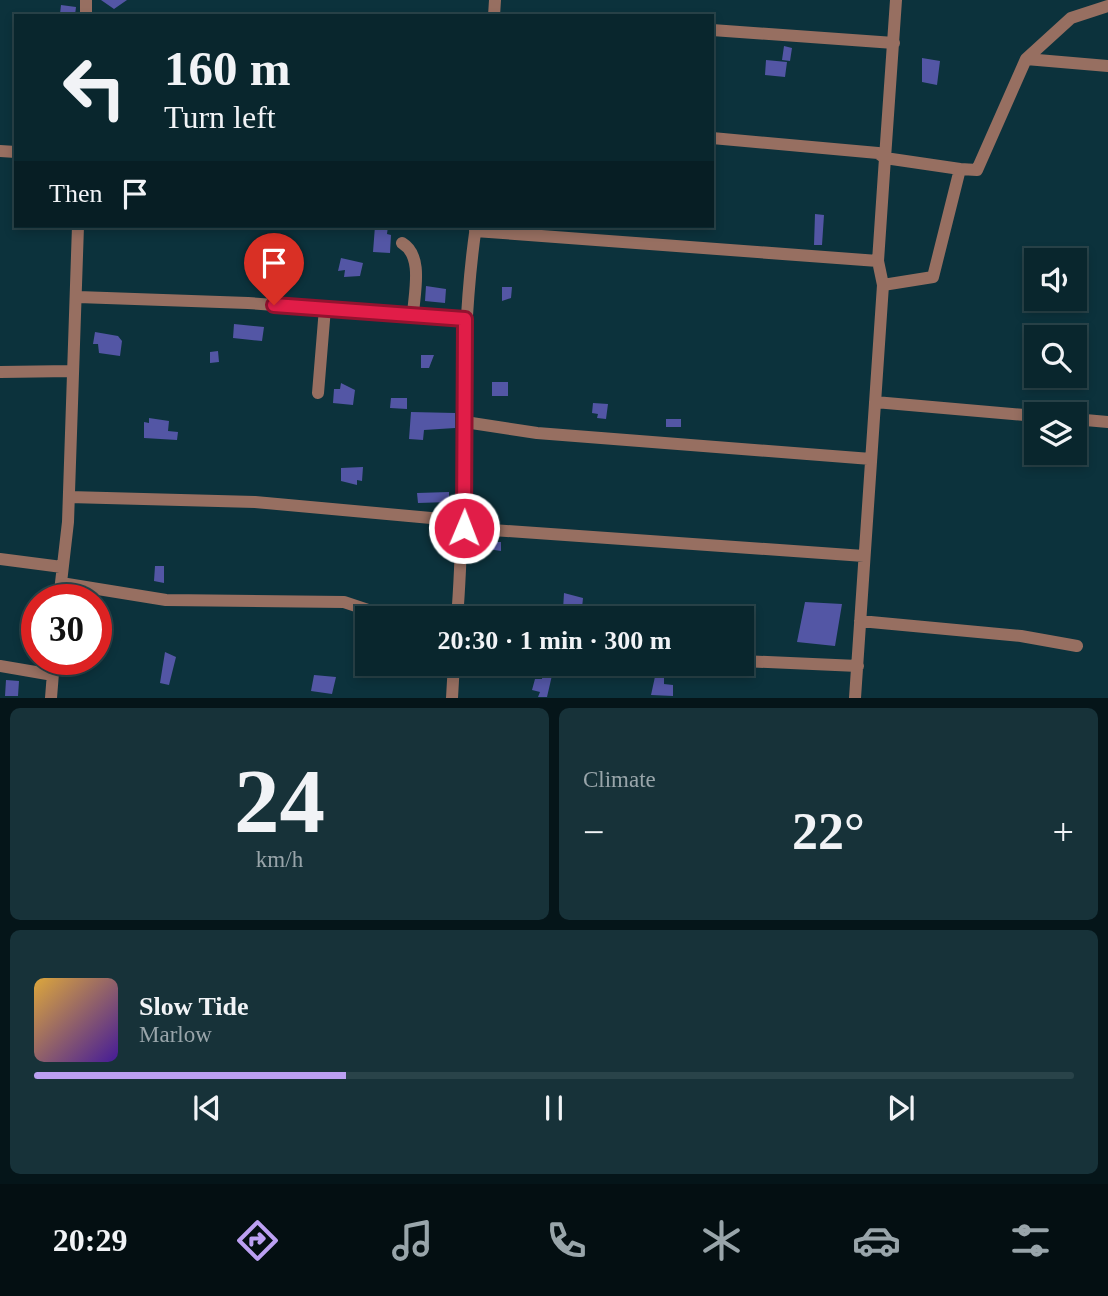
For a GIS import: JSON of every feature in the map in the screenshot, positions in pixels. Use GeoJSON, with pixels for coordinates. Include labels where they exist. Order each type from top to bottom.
{"type":"FeatureCollection","features":[{"type":"Feature","properties":{"kind":"street"},"geometry":{"type":"LineString","coordinates":[[855,698],[883,285],[878,261],[896,0]]}},
{"type":"Feature","properties":{"kind":"street"},"geometry":{"type":"LineString","coordinates":[[714,138],[878,153],[885,158],[977,170],[1027,59],[1072,18],[1108,6]]}},
{"type":"Feature","properties":{"kind":"street"},"geometry":{"type":"LineString","coordinates":[[714,30],[894,43]]}},
{"type":"Feature","properties":{"kind":"street"},"geometry":{"type":"LineString","coordinates":[[1027,59],[1108,66]]}},
{"type":"Feature","properties":{"kind":"street"},"geometry":{"type":"LineString","coordinates":[[883,285],[933,277],[960,169]]}},
{"type":"Feature","properties":{"kind":"street"},"geometry":{"type":"LineString","coordinates":[[78,228],[78,297],[72,371],[69,497],[61,583],[166,600],[344,601],[358,606]]}},
{"type":"Feature","properties":{"kind":"street"},"geometry":{"type":"LineString","coordinates":[[458,606],[464,524],[465,319],[475,228],[878,261]]}},
{"type":"Feature","properties":{"kind":"street"},"geometry":{"type":"LineString","coordinates":[[402,243],[410,248],[416,260],[413,315]]}},
{"type":"Feature","properties":{"kind":"street"},"geometry":{"type":"LineString","coordinates":[[78,297],[325,308],[465,319]]}},
{"type":"Feature","properties":{"kind":"street"},"geometry":{"type":"LineString","coordinates":[[318,393],[325,308]]}},
{"type":"Feature","properties":{"kind":"street"},"geometry":{"type":"LineString","coordinates":[[0,372],[72,371]]}},
{"type":"Feature","properties":{"kind":"street"},"geometry":{"type":"LineString","coordinates":[[875,402],[1024,415]]}},
{"type":"Feature","properties":{"kind":"street"},"geometry":{"type":"LineString","coordinates":[[1087,420],[1108,422]]}},
{"type":"Feature","properties":{"kind":"street"},"geometry":{"type":"LineString","coordinates":[[466,422],[537,433],[871,459]]}},
{"type":"Feature","properties":{"kind":"street"},"geometry":{"type":"LineString","coordinates":[[69,497],[255,502],[464,524],[864,556]]}},
{"type":"Feature","properties":{"kind":"street"},"geometry":{"type":"LineString","coordinates":[[0,559],[62,567]]}},
{"type":"Feature","properties":{"kind":"street"},"geometry":{"type":"LineString","coordinates":[[860,621],[1021,636],[1077,646]]}},
{"type":"Feature","properties":{"kind":"street"},"geometry":{"type":"LineString","coordinates":[[754,662],[858,666]]}},
{"type":"Feature","properties":{"kind":"street"},"geometry":{"type":"LineString","coordinates":[[0,666],[53,676],[51,698]]}},
{"type":"Feature","properties":{"kind":"street"},"geometry":{"type":"LineString","coordinates":[[452,698],[453,676]]}},
{"type":"Feature","properties":{"kind":"building"},"geometry":{"type":"Polygon","coordinates":[[[101,0],[127,0],[114,9],[101,0]]]}},
{"type":"Feature","properties":{"kind":"building"},"geometry":{"type":"Polygon","coordinates":[[[61,5],[76,7],[75,14],[60,14],[61,5]]]}},
{"type":"Feature","properties":{"kind":"building"},"geometry":{"type":"Polygon","coordinates":[[[784,46],[792,48],[790,61],[782,60],[784,46]]]}},
{"type":"Feature","properties":{"kind":"building"},"geometry":{"type":"Polygon","coordinates":[[[922,58],[940,61],[937,85],[922,82],[922,58]]]}},
{"type":"Feature","properties":{"kind":"building"},"geometry":{"type":"Polygon","coordinates":[[[766,60],[787,62],[785,77],[765,75],[766,60]]]}},
{"type":"Feature","properties":{"kind":"building"},"geometry":{"type":"Polygon","coordinates":[[[815,214],[824,215],[822,245],[814,245],[815,214]]]}},
{"type":"Feature","properties":{"kind":"building"},"geometry":{"type":"Polygon","coordinates":[[[375,228],[388,228],[387,234],[391,235],[390,253],[373,252],[375,228]]]}},
{"type":"Feature","properties":{"kind":"building"},"geometry":{"type":"Polygon","coordinates":[[[341,258],[363,263],[360,276],[344,277],[345,270],[338,271],[341,258]]]}},
{"type":"Feature","properties":{"kind":"building"},"geometry":{"type":"Polygon","coordinates":[[[426,286],[446,289],[445,303],[425,301],[426,286]]]}},
{"type":"Feature","properties":{"kind":"building"},"geometry":{"type":"Polygon","coordinates":[[[502,287],[512,287],[511,298],[502,301],[502,287]]]}},
{"type":"Feature","properties":{"kind":"building"},"geometry":{"type":"Polygon","coordinates":[[[234,324],[264,327],[262,341],[233,338],[234,324]]]}},
{"type":"Feature","properties":{"kind":"building"},"geometry":{"type":"Polygon","coordinates":[[[95,332],[118,336],[122,341],[120,356],[99,353],[98,344],[93,344],[95,332]]]}},
{"type":"Feature","properties":{"kind":"building"},"geometry":{"type":"Polygon","coordinates":[[[218,351],[219,362],[210,363],[210,352],[218,351]]]}},
{"type":"Feature","properties":{"kind":"building"},"geometry":{"type":"Polygon","coordinates":[[[421,355],[434,355],[429,368],[421,368],[421,355]]]}},
{"type":"Feature","properties":{"kind":"building"},"geometry":{"type":"Polygon","coordinates":[[[492,382],[508,382],[508,396],[492,396],[492,382]]]}},
{"type":"Feature","properties":{"kind":"building"},"geometry":{"type":"Polygon","coordinates":[[[341,383],[355,390],[353,405],[333,403],[334,389],[340,389],[341,383]]]}},
{"type":"Feature","properties":{"kind":"building"},"geometry":{"type":"Polygon","coordinates":[[[391,398],[407,398],[407,409],[390,408],[391,398]]]}},
{"type":"Feature","properties":{"kind":"building"},"geometry":{"type":"Polygon","coordinates":[[[593,403],[608,404],[606,419],[597,418],[598,414],[592,413],[593,403]]]}},
{"type":"Feature","properties":{"kind":"building"},"geometry":{"type":"Polygon","coordinates":[[[411,412],[455,413],[455,428],[424,430],[423,440],[409,439],[411,412]]]}},
{"type":"Feature","properties":{"kind":"building"},"geometry":{"type":"Polygon","coordinates":[[[149,418],[169,421],[168,431],[178,432],[177,440],[144,438],[144,422],[149,423],[149,418]]]}},
{"type":"Feature","properties":{"kind":"building"},"geometry":{"type":"Polygon","coordinates":[[[666,419],[681,419],[681,427],[666,427],[666,419]]]}},
{"type":"Feature","properties":{"kind":"building"},"geometry":{"type":"Polygon","coordinates":[[[363,467],[362,481],[357,480],[357,485],[341,481],[341,468],[363,467]]]}},
{"type":"Feature","properties":{"kind":"building"},"geometry":{"type":"Polygon","coordinates":[[[449,492],[449,502],[418,503],[417,493],[449,492]]]}},
{"type":"Feature","properties":{"kind":"building"},"geometry":{"type":"Polygon","coordinates":[[[488,542],[501,542],[501,551],[488,549],[488,542]]]}},
{"type":"Feature","properties":{"kind":"building"},"geometry":{"type":"Polygon","coordinates":[[[155,566],[164,566],[164,583],[154,581],[155,566]]]}},
{"type":"Feature","properties":{"kind":"building"},"geometry":{"type":"Polygon","coordinates":[[[564,593],[583,598],[582,606],[563,606],[564,593]]]}},
{"type":"Feature","properties":{"kind":"building"},"geometry":{"type":"Polygon","coordinates":[[[805,602],[842,604],[835,646],[797,642],[805,602]]]}},
{"type":"Feature","properties":{"kind":"building"},"geometry":{"type":"Polygon","coordinates":[[[165,652],[176,657],[169,685],[160,683],[165,652]]]}},
{"type":"Feature","properties":{"kind":"building"},"geometry":{"type":"Polygon","coordinates":[[[314,675],[336,677],[332,694],[311,691],[314,675]]]}},
{"type":"Feature","properties":{"kind":"building"},"geometry":{"type":"Polygon","coordinates":[[[542,676],[552,676],[547,697],[538,697],[540,692],[532,690],[535,679],[542,679],[542,676]]]}},
{"type":"Feature","properties":{"kind":"building"},"geometry":{"type":"Polygon","coordinates":[[[655,676],[664,676],[664,684],[673,685],[673,696],[651,695],[655,676]]]}},
{"type":"Feature","properties":{"kind":"building"},"geometry":{"type":"Polygon","coordinates":[[[6,680],[19,681],[18,696],[5,696],[6,680]]]}},
{"type":"Feature","properties":{"kind":"route"},"geometry":{"type":"LineString","coordinates":[[274,305],[465,319],[464,528]]}}]}
